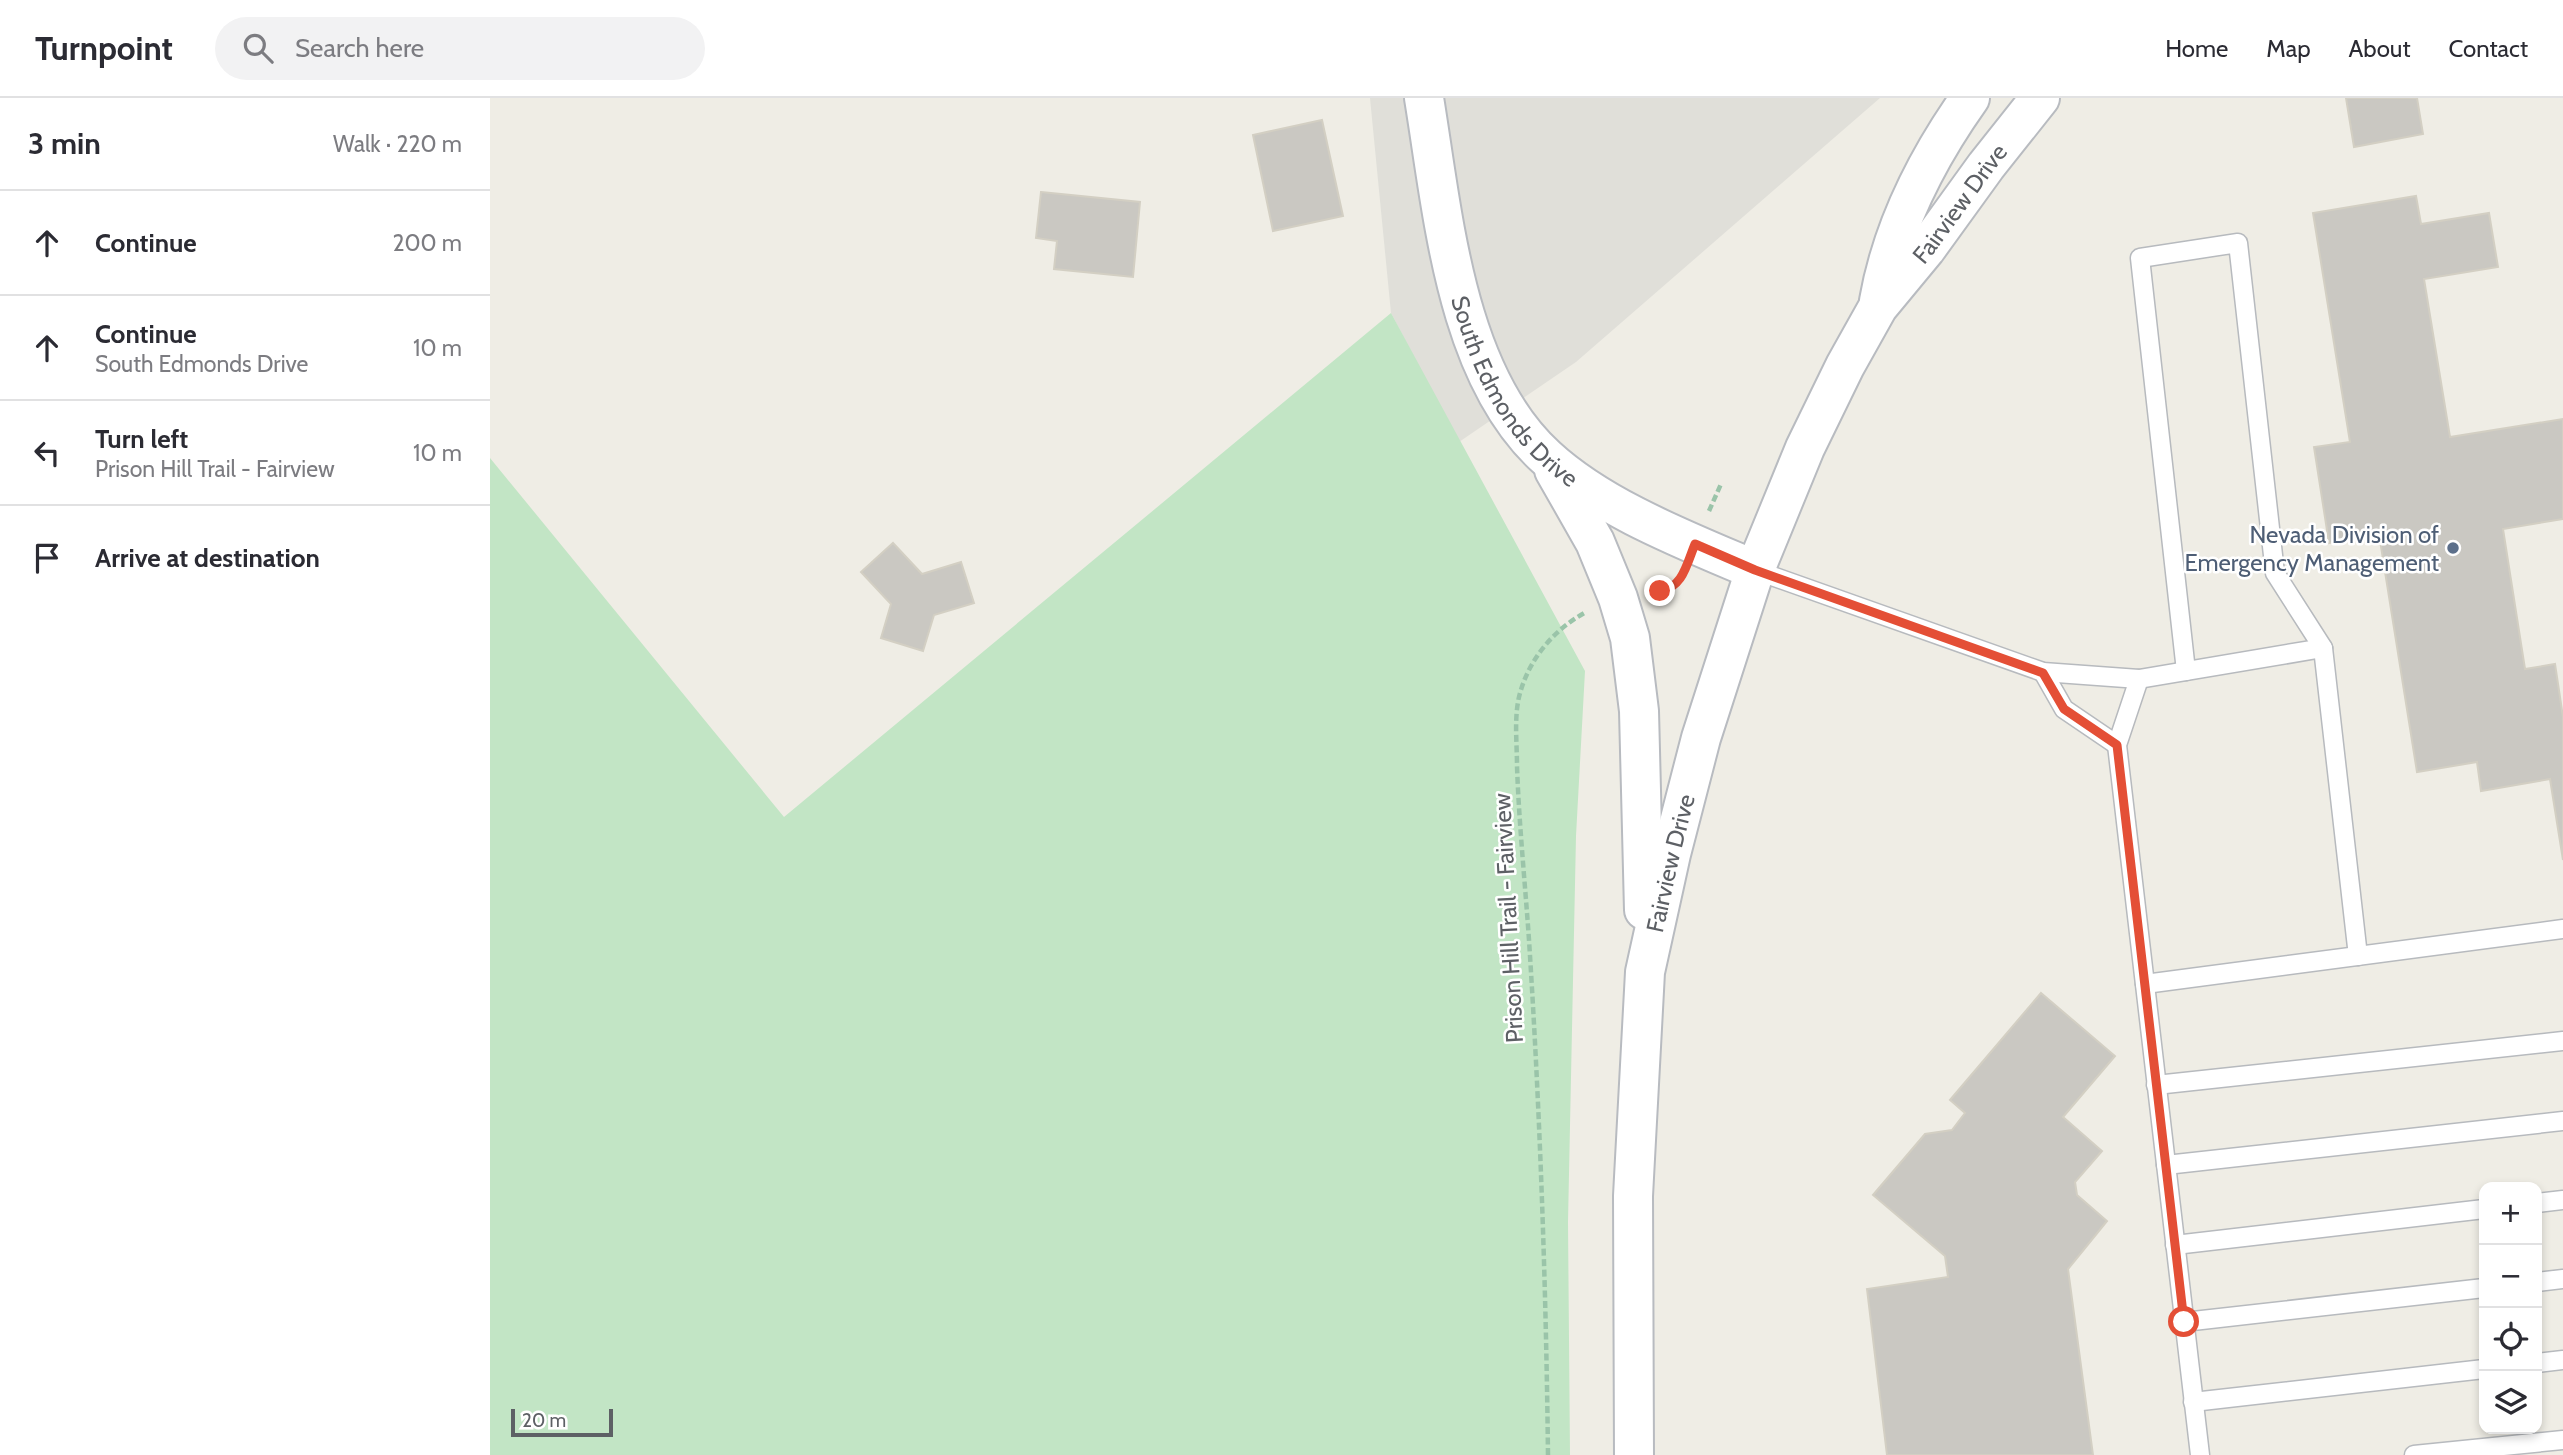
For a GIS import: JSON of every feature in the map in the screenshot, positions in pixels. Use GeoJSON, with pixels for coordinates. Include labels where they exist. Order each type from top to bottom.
{"type":"FeatureCollection","features":[{"type":"Feature","properties":{"kind":"main road","name":"South Edmonds Drive"},"geometry":{"type":"LineString","coordinates":[[1424,98],[1451,262],[1466,321],[1484,366],[1520,425],[1546,457],[1609,501],[1695,544],[1755,570]]}},
{"type":"Feature","properties":{"kind":"main road","name":"Fairview Drive"},"geometry":{"type":"LineString","coordinates":[[1878,307],[1885,267],[1900,222],[1931,159],[1970,98]]}},
{"type":"Feature","properties":{"kind":"main road","name":"Fairview Drive"},"geometry":{"type":"LineString","coordinates":[[1634,1455],[1634,1186],[1645,972],[1700,738],[1755,570],[1805,448],[1845,366],[1878,307],[1926,249],[1986,166],[2040,98]]}},
{"type":"Feature","properties":{"kind":"main road"},"geometry":{"type":"LineString","coordinates":[[1546,457],[1595,542],[1618,598],[1630,638],[1639,711],[1645,972]]}},
{"type":"Feature","properties":{"kind":"lane"},"geometry":{"type":"LineString","coordinates":[[2186,671],[2140,258],[2238,243],[2275,573],[2323,648],[2358,956]]}},
{"type":"Feature","properties":{"kind":"lane"},"geometry":{"type":"LineString","coordinates":[[1755,570],[2043,673],[2139,679],[2323,648]]}},
{"type":"Feature","properties":{"kind":"lane"},"geometry":{"type":"LineString","coordinates":[[2043,673],[2064,709],[2117,745]]}},
{"type":"Feature","properties":{"kind":"lane"},"geometry":{"type":"LineString","coordinates":[[2139,679],[2117,745],[2200,1455]]}},
{"type":"Feature","properties":{"kind":"lane"},"geometry":{"type":"LineString","coordinates":[[2145,984],[2563,929]]}},
{"type":"Feature","properties":{"kind":"lane"},"geometry":{"type":"LineString","coordinates":[[2156,1085],[2563,1041]]}},
{"type":"Feature","properties":{"kind":"lane"},"geometry":{"type":"LineString","coordinates":[[2166,1165],[2563,1121]]}},
{"type":"Feature","properties":{"kind":"lane"},"geometry":{"type":"LineString","coordinates":[[2542,1202],[2563,1200]]}},
{"type":"Feature","properties":{"kind":"lane"},"geometry":{"type":"LineString","coordinates":[[2175,1245],[2479,1210]]}},
{"type":"Feature","properties":{"kind":"lane"},"geometry":{"type":"LineString","coordinates":[[2542,1281],[2563,1279]]}},
{"type":"Feature","properties":{"kind":"lane"},"geometry":{"type":"LineString","coordinates":[[2184,1322],[2479,1289]]}},
{"type":"Feature","properties":{"kind":"lane"},"geometry":{"type":"LineString","coordinates":[[2542,1362],[2563,1360]]}},
{"type":"Feature","properties":{"kind":"lane"},"geometry":{"type":"LineString","coordinates":[[2193,1402],[2479,1370]]}},
{"type":"Feature","properties":{"kind":"lane"},"geometry":{"type":"LineString","coordinates":[[2414,1455],[2563,1440]]}},
{"type":"Feature","properties":{"kind":"path","name":"Prison Hill Trail - Fairview"},"geometry":{"type":"LineString","coordinates":[[1548,1455],[1529,942],[1518,806],[1516,726],[1519,698],[1534,659],[1563,627],[1578,616],[1618,598],[1670,590],[1681,579],[1721,484]]}},
{"type":"Feature","properties":{"kind":"shaded area"},"geometry":{"type":"Polygon","coordinates":[[[1370,98],[1880,98],[1576,362],[1459,442],[1391,313],[1370,98]]]}},
{"type":"Feature","properties":{"kind":"green space"},"geometry":{"type":"Polygon","coordinates":[[[1391,313],[1585,671],[1576,836],[1568,1222],[1570,1455],[490,1455],[490,458],[784,817],[1391,313]]]}},
{"type":"Feature","properties":{"kind":"building"},"geometry":{"type":"Polygon","coordinates":[[[2346,98],[2417,98],[2423,134],[2354,147],[2346,98]]]}},
{"type":"Feature","properties":{"kind":"building"},"geometry":{"type":"Polygon","coordinates":[[[1322,120],[1343,216],[1273,231],[1253,135],[1322,120]]]}},
{"type":"Feature","properties":{"kind":"building"},"geometry":{"type":"Polygon","coordinates":[[[1041,192],[1140,202],[1133,277],[1054,269],[1057,241],[1036,238],[1041,192]]]}},
{"type":"Feature","properties":{"kind":"building"},"geometry":{"type":"Polygon","coordinates":[[[2416,196],[2421,224],[2489,213],[2498,267],[2424,279],[2450,437],[2563,419],[2563,519],[2503,529],[2525,669],[2555,664],[2563,717],[2563,860],[2550,779],[2481,791],[2477,762],[2417,772],[2379,534],[2329,543],[2314,447],[2350,442],[2313,213],[2416,196]]]}},
{"type":"Feature","properties":{"kind":"building"},"geometry":{"type":"Polygon","coordinates":[[[893,543],[922,574],[961,562],[974,603],[934,615],[923,651],[881,638],[891,604],[861,572],[893,543]]]}},
{"type":"Feature","properties":{"kind":"building"},"geometry":{"type":"Polygon","coordinates":[[[2041,993],[2115,1056],[2063,1117],[2102,1151],[2075,1182],[2077,1195],[2107,1221],[2068,1269],[2093,1455],[1887,1455],[1867,1289],[1948,1277],[1945,1256],[1873,1195],[1925,1134],[1952,1130],[1965,1113],[1950,1100],[2041,993]]]}},
{"type":"Feature","properties":{"kind":"place","name":"Nevada Division of Emergency Management"},"geometry":{"type":"Point","coordinates":[2453,548]}},
{"type":"Feature","properties":{"kind":"route"},"geometry":{"type":"LineString","coordinates":[[1660,591],[1670,590],[1681,579],[1695,544],[1755,570],[2043,673],[2064,709],[2117,745],[2184,1322]]}}]}
